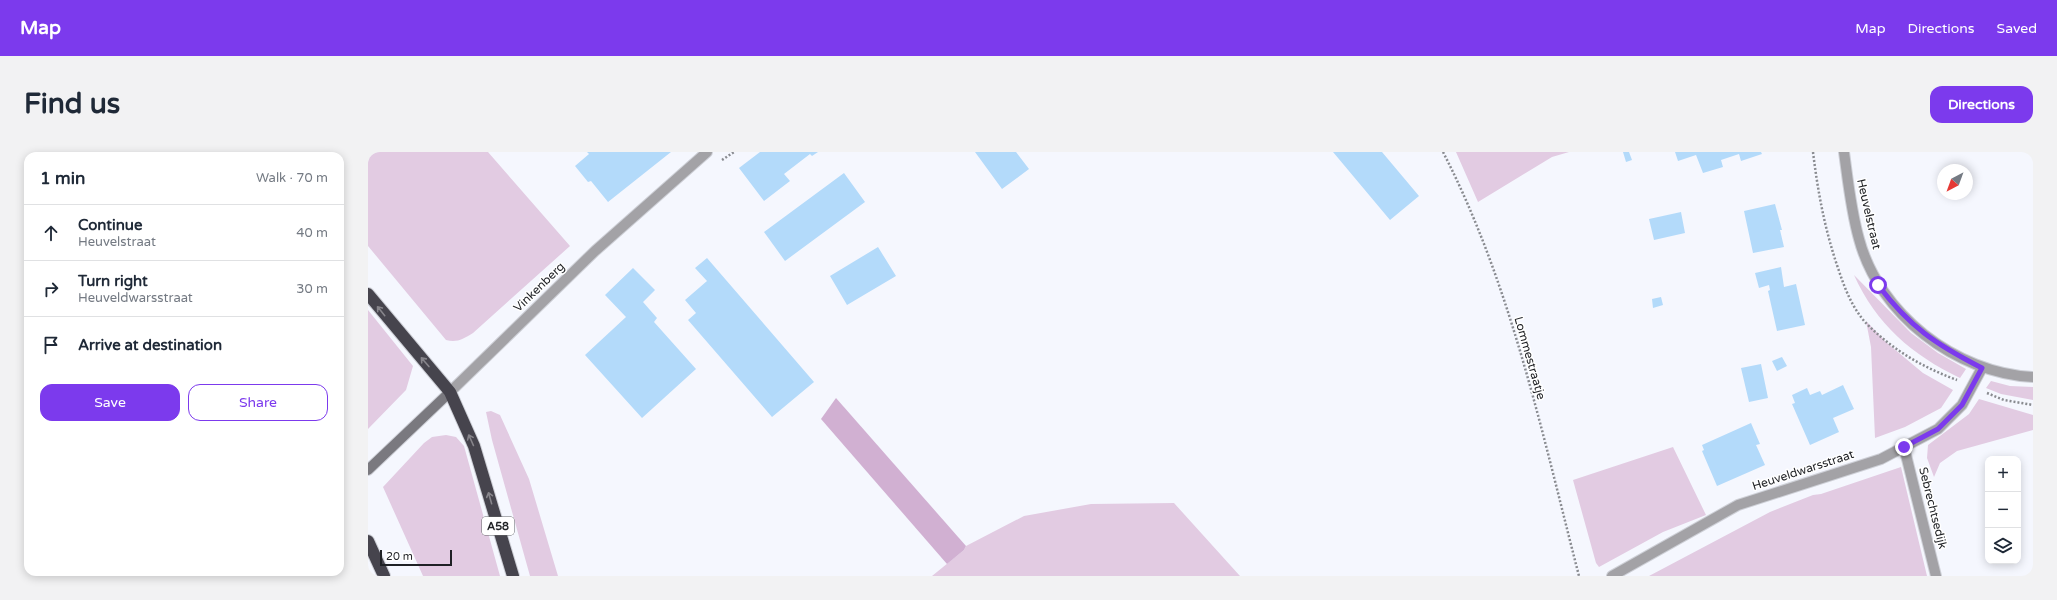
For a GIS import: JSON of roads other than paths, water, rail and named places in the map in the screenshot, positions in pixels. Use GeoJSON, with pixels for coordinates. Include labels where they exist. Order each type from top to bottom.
{"type":"FeatureCollection","features":[{"type":"Feature","properties":{"kind":"highway","name":"A58"},"geometry":{"type":"LineString","coordinates":[[368,294],[450,392],[474,446],[512,576]]}},
{"type":"Feature","properties":{"kind":"highway"},"geometry":{"type":"LineString","coordinates":[[368,541],[384,576]]}},
{"type":"Feature","properties":{"kind":"main road","name":"Vinkenberg"},"geometry":{"type":"LineString","coordinates":[[368,470],[450,392]]}},
{"type":"Feature","properties":{"kind":"street","name":"Vinkenberg"},"geometry":{"type":"LineString","coordinates":[[450,392],[595,251],[707,152]]}},
{"type":"Feature","properties":{"kind":"street","name":"Heuvelstraat"},"geometry":{"type":"LineString","coordinates":[[1844,152],[1859,239],[1878,285],[1897,309],[1919,330],[1950,351],[1982,368],[2016,376],[2033,377]]}},
{"type":"Feature","properties":{"kind":"street","name":"Heuveldwarsstraat"},"geometry":{"type":"LineString","coordinates":[[1612,576],[1738,505],[1881,459],[1938,429],[1962,405],[1982,368]]}},
{"type":"Feature","properties":{"kind":"street","name":"Sebrechtsedijk"},"geometry":{"type":"LineString","coordinates":[[1904,447],[1936,576]]}}]}
